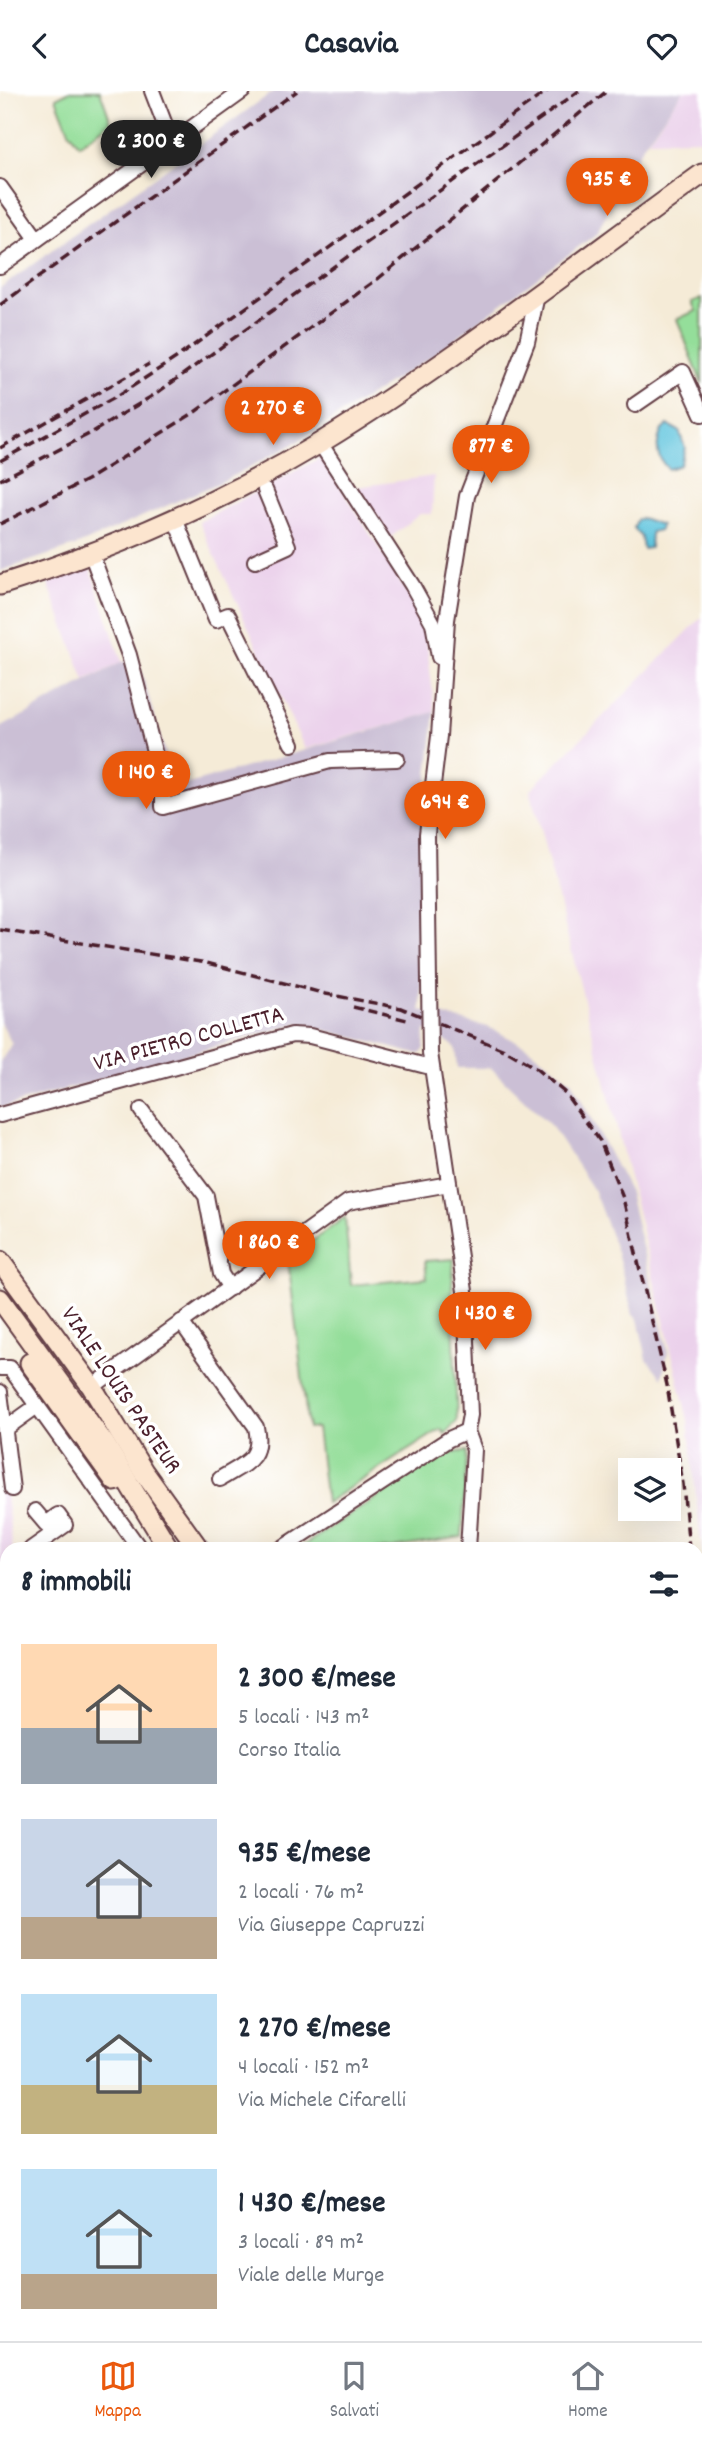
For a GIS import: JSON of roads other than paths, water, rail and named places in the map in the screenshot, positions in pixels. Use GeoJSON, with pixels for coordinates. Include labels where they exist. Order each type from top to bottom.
{"type":"FeatureCollection","features":[{"type":"Feature","properties":{"kind":"main road"},"geometry":{"type":"LineString","coordinates":[[0,585],[175,519],[320,443],[417,380],[702,174]]}},
{"type":"Feature","properties":{"kind":"main road","name":"VIALE LOUIS PASTEUR"},"geometry":{"type":"LineString","coordinates":[[0,1261],[92,1387],[143,1471],[195,1542]]}},
{"type":"Feature","properties":{"kind":"main road"},"geometry":{"type":"LineString","coordinates":[[0,1281],[100,1420],[143,1471]]}},
{"type":"Feature","properties":{"kind":"main road"},"geometry":{"type":"LineString","coordinates":[[0,1299],[104,1443],[165,1542]]}},
{"type":"Feature","properties":{"kind":"main road"},"geometry":{"type":"LineString","coordinates":[[0,1319],[84,1440],[164,1542]]}},
{"type":"Feature","properties":{"kind":"street"},"geometry":{"type":"LineString","coordinates":[[152,91],[172,143]]}},
{"type":"Feature","properties":{"kind":"street"},"geometry":{"type":"LineString","coordinates":[[0,266],[243,91]]}},
{"type":"Feature","properties":{"kind":"street"},"geometry":{"type":"LineString","coordinates":[[0,187],[37,239]]}},
{"type":"Feature","properties":{"kind":"street"},"geometry":{"type":"LineString","coordinates":[[468,1542],[474,1450],[467,1431],[470,1415],[466,1319],[461,1274],[430,1060],[427,834],[443,699],[447,621],[467,496],[527,342],[537,295]]}},
{"type":"Feature","properties":{"kind":"street"},"geometry":{"type":"LineString","coordinates":[[635,405],[683,372],[702,414]]}},
{"type":"Feature","properties":{"kind":"street"},"geometry":{"type":"LineString","coordinates":[[320,443],[418,594],[433,623],[443,677]]}},
{"type":"Feature","properties":{"kind":"street"},"geometry":{"type":"LineString","coordinates":[[255,561],[288,545],[265,490]]}},
{"type":"Feature","properties":{"kind":"street"},"geometry":{"type":"LineString","coordinates":[[175,519],[216,620],[228,615],[292,744]]}},
{"type":"Feature","properties":{"kind":"street"},"geometry":{"type":"LineString","coordinates":[[90,553],[129,655],[163,786],[163,807],[330,761],[397,759]]}},
{"type":"Feature","properties":{"kind":"street","name":"VIA PIETRO COLLETTA"},"geometry":{"type":"LineString","coordinates":[[0,1115],[292,1035],[310,1036],[430,1060]]}},
{"type":"Feature","properties":{"kind":"street"},"geometry":{"type":"LineString","coordinates":[[141,1109],[206,1196],[221,1273],[230,1288]]}},
{"type":"Feature","properties":{"kind":"street"},"geometry":{"type":"LineString","coordinates":[[92,1387],[348,1202],[449,1184]]}},
{"type":"Feature","properties":{"kind":"street"},"geometry":{"type":"LineString","coordinates":[[181,1322],[256,1426],[259,1444],[255,1457],[220,1479]]}},
{"type":"Feature","properties":{"kind":"street"},"geometry":{"type":"LineString","coordinates":[[0,1368],[10,1368],[136,1542]]}},
{"type":"Feature","properties":{"kind":"street"},"geometry":{"type":"LineString","coordinates":[[0,1392],[12,1489]]}},
{"type":"Feature","properties":{"kind":"street"},"geometry":{"type":"LineString","coordinates":[[5,1429],[37,1406]]}},
{"type":"Feature","properties":{"kind":"street"},"geometry":{"type":"LineString","coordinates":[[292,1542],[449,1439],[467,1431]]}},
{"type":"Feature","properties":{"kind":"street"},"geometry":{"type":"LineString","coordinates":[[35,1511],[46,1524],[58,1515],[65,1525],[41,1542]]}},
{"type":"Feature","properties":{"kind":"water"},"geometry":{"type":"Polygon","coordinates":[[[668,425],[679,431],[685,448],[680,465],[668,469],[659,455],[658,440],[662,430],[668,425]]]}},
{"type":"Feature","properties":{"kind":"water"},"geometry":{"type":"Polygon","coordinates":[[[642,518],[661,525],[660,530],[651,532],[650,548],[643,549],[641,537],[634,528],[637,520],[642,518]]]}},
{"type":"Feature","properties":{"kind":"railway"},"geometry":{"type":"LineString","coordinates":[[0,305],[297,91]]}},
{"type":"Feature","properties":{"kind":"railway"},"geometry":{"type":"LineString","coordinates":[[0,461],[119,395],[176,358],[547,91]]}},
{"type":"Feature","properties":{"kind":"railway"},"geometry":{"type":"LineString","coordinates":[[0,480],[91,433],[157,393],[579,91]]}},
{"type":"Feature","properties":{"kind":"railway"},"geometry":{"type":"LineString","coordinates":[[0,524],[87,480],[195,412],[379,278],[607,91]]}},
{"type":"Feature","properties":{"kind":"railway"},"geometry":{"type":"LineString","coordinates":[[0,448],[149,364]]}},
{"type":"Feature","properties":{"kind":"railway"},"geometry":{"type":"LineString","coordinates":[[0,930],[207,963],[326,994],[401,1008],[507,1051],[534,1067],[564,1092],[600,1141],[623,1198],[667,1385],[683,1484],[688,1542]]}},
{"type":"Feature","properties":{"kind":"railway"},"geometry":{"type":"LineString","coordinates":[[353,1007],[411,1021]]}}]}
